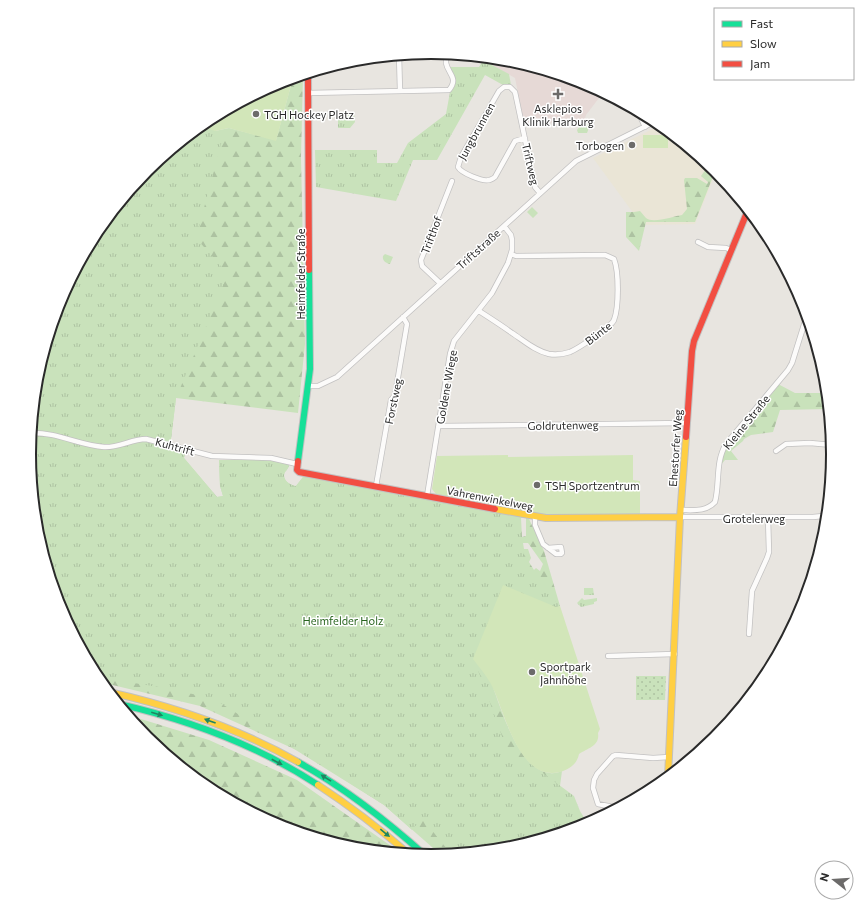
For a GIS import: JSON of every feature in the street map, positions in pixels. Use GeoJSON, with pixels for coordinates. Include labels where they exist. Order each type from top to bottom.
{"type":"FeatureCollection","features":[{"type":"Feature","properties":{"kind":"main road","name":"Heimfelder Straße"},"geometry":{"type":"LineString","coordinates":[[299,472],[296,469],[310,369],[308,79]]}},
{"type":"Feature","properties":{"kind":"main road","name":"Ehestorfer Weg"},"geometry":{"type":"LineString","coordinates":[[668,769],[675,654],[680,518],[691,357],[694,341],[745,216]]}},
{"type":"Feature","properties":{"kind":"main road","name":"Vahrenwinkelweg"},"geometry":{"type":"LineString","coordinates":[[299,472],[546,518],[680,518]]}},
{"type":"Feature","properties":{"kind":"main road"},"geometry":{"type":"LineString","coordinates":[[118,694],[178,710],[223,726],[261,742],[318,774],[359,800],[418,849]]}},
{"type":"Feature","properties":{"kind":"main road"},"geometry":{"type":"LineString","coordinates":[[128,706],[175,719],[218,734],[276,761],[316,783],[353,808],[402,848]]}},
{"type":"Feature","properties":{"kind":"street"},"geometry":{"type":"LineString","coordinates":[[400,60],[400,91]]}},
{"type":"Feature","properties":{"kind":"street"},"geometry":{"type":"LineString","coordinates":[[308,93],[449,90],[453,80],[451,72],[446,65],[446,60]]}},
{"type":"Feature","properties":{"kind":"street","name":"Jungbrunnen"},"geometry":{"type":"LineString","coordinates":[[513,88],[504,87],[499,91],[461,157],[458,165],[459,169],[471,176],[484,180],[490,180],[494,177],[515,141],[525,138]]}},
{"type":"Feature","properties":{"kind":"street","name":"Triftweg"},"geometry":{"type":"LineString","coordinates":[[513,88],[535,187],[540,193]]}},
{"type":"Feature","properties":{"kind":"street"},"geometry":{"type":"LineString","coordinates":[[642,121],[645,127]]}},
{"type":"Feature","properties":{"kind":"street","name":"Triftstraße"},"geometry":{"type":"LineString","coordinates":[[308,386],[318,386],[337,377],[576,161],[649,125]]}},
{"type":"Feature","properties":{"kind":"street","name":"Trifthof"},"geometry":{"type":"LineString","coordinates":[[440,283],[422,266],[421,260],[452,181]]}},
{"type":"Feature","properties":{"kind":"street","name":"Goldene Wiege"},"geometry":{"type":"LineString","coordinates":[[427,496],[450,354],[454,341],[479,311],[497,286],[511,254],[512,237],[504,226]]}},
{"type":"Feature","properties":{"kind":"street"},"geometry":{"type":"LineString","coordinates":[[698,242],[708,247],[726,248],[731,250]]}},
{"type":"Feature","properties":{"kind":"street","name":"Bünte"},"geometry":{"type":"LineString","coordinates":[[479,311],[528,344],[542,352],[550,354],[563,354],[570,352],[596,336],[614,321],[618,302],[617,271],[614,260],[605,255],[516,256],[511,254]]}},
{"type":"Feature","properties":{"kind":"street","name":"Forstweg"},"geometry":{"type":"LineString","coordinates":[[376,486],[391,400],[395,395],[407,324],[403,317]]}},
{"type":"Feature","properties":{"kind":"street","name":"Kleine Straße"},"geometry":{"type":"LineString","coordinates":[[681,510],[704,509],[715,502],[719,459],[722,450],[792,364],[804,324]]}},
{"type":"Feature","properties":{"kind":"street","name":"Goldrutenweg"},"geometry":{"type":"LineString","coordinates":[[439,426],[687,423]]}},
{"type":"Feature","properties":{"kind":"street","name":"Kuhtrift"},"geometry":{"type":"LineString","coordinates":[[37,433],[46,434],[107,448],[146,439],[212,456],[271,458],[297,464]]}},
{"type":"Feature","properties":{"kind":"street"},"geometry":{"type":"LineString","coordinates":[[776,451],[786,444],[810,443],[826,444]]}},
{"type":"Feature","properties":{"kind":"street"},"geometry":{"type":"LineString","coordinates":[[535,516],[535,525],[538,535],[543,544],[548,548]]}},
{"type":"Feature","properties":{"kind":"street","name":"Grotelerweg"},"geometry":{"type":"LineString","coordinates":[[680,518],[821,516]]}},
{"type":"Feature","properties":{"kind":"street"},"geometry":{"type":"LineString","coordinates":[[749,634],[752,591],[767,558],[768,552],[768,518]]}},
{"type":"Feature","properties":{"kind":"street"},"geometry":{"type":"LineString","coordinates":[[608,656],[675,654]]}},
{"type":"Feature","properties":{"kind":"street"},"geometry":{"type":"LineString","coordinates":[[609,806],[598,804],[593,788],[594,780],[597,774],[613,756],[653,758],[669,757]]}},
{"type":"Feature","properties":{"kind":"shaded area","name":"Asklepios Klinik Harburg"},"geometry":{"type":"Polygon","coordinates":[[[489,63],[533,72],[582,89],[599,98],[586,115],[584,122],[524,123],[515,78],[489,63]]]}},
{"type":"Feature","properties":{"kind":"shaded area"},"geometry":{"type":"Polygon","coordinates":[[[654,129],[691,157],[713,179],[695,224],[642,225],[593,158],[654,129]]]}},
{"type":"Feature","properties":{"kind":"green space"},"geometry":{"type":"Polygon","coordinates":[[[482,62],[489,63],[509,74],[511,85],[503,85],[485,75],[437,160],[413,160],[396,201],[316,187],[315,150],[377,150],[377,163],[397,163],[408,143],[446,114],[450,92],[453,90],[455,84],[450,67],[479,67],[482,62]]]}},
{"type":"Feature","properties":{"kind":"green space","name":"Heimfelder Holz"},"geometry":{"type":"Polygon","coordinates":[[[303,80],[301,157],[305,344],[298,413],[176,398],[170,447],[185,452],[184,458],[217,497],[223,496],[220,486],[219,460],[267,460],[287,464],[289,466],[284,477],[287,482],[294,486],[296,486],[303,477],[307,476],[522,516],[529,519],[544,551],[560,606],[557,607],[492,685],[506,723],[520,750],[529,762],[539,769],[552,773],[562,771],[560,786],[568,793],[519,839],[483,846],[434,849],[384,805],[303,753],[200,706],[111,685],[89,651],[77,629],[57,581],[49,556],[39,506],[36,454],[37,428],[39,402],[49,352],[66,303],[77,279],[89,256],[118,214],[134,194],[174,154],[215,131],[229,128],[276,140],[291,85],[303,80]],[[521,518],[522,537],[526,536],[526,518],[521,518]],[[523,543],[524,549],[528,549],[531,558],[529,562],[534,570],[536,568],[540,571],[543,564],[528,543],[523,543]]]}},
{"type":"Feature","properties":{"kind":"green space"},"geometry":{"type":"Polygon","coordinates":[[[291,85],[276,141],[229,128],[215,131],[208,129],[256,100],[291,85]]]}},
{"type":"Feature","properties":{"kind":"green space"},"geometry":{"type":"Polygon","coordinates":[[[338,114],[354,114],[355,122],[350,128],[338,128],[338,114]]]}},
{"type":"Feature","properties":{"kind":"green space"},"geometry":{"type":"Polygon","coordinates":[[[585,122],[590,125],[587,133],[578,133],[577,130],[582,123],[585,122]]]}},
{"type":"Feature","properties":{"kind":"green space","name":"Heimfelder Holz"},"geometry":{"type":"Polygon","coordinates":[[[209,128],[224,133],[196,238],[228,274],[176,398],[170,447],[185,452],[184,458],[217,497],[223,496],[220,486],[219,460],[267,460],[287,464],[289,466],[284,477],[287,482],[294,486],[296,486],[303,477],[307,476],[520,517],[523,549],[528,567],[538,582],[560,606],[557,607],[503,585],[473,659],[482,680],[493,678],[498,683],[488,697],[508,753],[528,762],[574,796],[584,818],[533,836],[483,846],[446,848],[422,818],[412,830],[384,805],[214,699],[171,689],[107,679],[77,629],[66,605],[49,556],[39,506],[36,454],[37,428],[39,402],[49,352],[66,303],[89,256],[118,214],[134,194],[171,157],[209,128]]]}},
{"type":"Feature","properties":{"kind":"green space"},"geometry":{"type":"Polygon","coordinates":[[[643,135],[663,135],[668,139],[668,148],[643,148],[643,135]]]}},
{"type":"Feature","properties":{"kind":"green space"},"geometry":{"type":"Polygon","coordinates":[[[705,170],[712,179],[695,222],[646,222],[639,251],[626,237],[626,212],[640,211],[649,220],[664,219],[682,215],[687,209],[684,180],[685,178],[697,178],[707,184],[708,182],[701,176],[705,170]]]}},
{"type":"Feature","properties":{"kind":"green space"},"geometry":{"type":"Polygon","coordinates":[[[532,207],[538,213],[533,218],[527,212],[532,207]]]}},
{"type":"Feature","properties":{"kind":"green space"},"geometry":{"type":"Polygon","coordinates":[[[385,254],[393,257],[390,264],[383,258],[385,254]]]}},
{"type":"Feature","properties":{"kind":"green space"},"geometry":{"type":"Polygon","coordinates":[[[778,384],[795,393],[821,393],[824,409],[780,410],[773,432],[751,435],[744,439],[731,451],[738,460],[725,460],[719,467],[722,450],[778,384]]]}},
{"type":"Feature","properties":{"kind":"green space","name":"TSH Sportzentrum"},"geometry":{"type":"Polygon","coordinates":[[[508,455],[508,457],[633,455],[633,480],[640,481],[640,515],[546,515],[436,494],[432,489],[437,456],[508,455]]]}},
{"type":"Feature","properties":{"kind":"green space","name":"Sportpark Jahnhöhe"},"geometry":{"type":"Polygon","coordinates":[[[503,585],[556,607],[560,606],[600,729],[595,744],[579,754],[577,761],[572,766],[560,772],[546,772],[534,767],[524,756],[508,728],[492,686],[473,659],[503,585]]]}},
{"type":"Feature","properties":{"kind":"green space"},"geometry":{"type":"Polygon","coordinates":[[[584,588],[593,588],[594,595],[584,595],[584,588]]]}},
{"type":"Feature","properties":{"kind":"green space"},"geometry":{"type":"Polygon","coordinates":[[[582,598],[584,600],[597,598],[597,601],[594,602],[594,604],[581,607],[577,603],[582,598]]]}},
{"type":"Feature","properties":{"kind":"green space"},"geometry":{"type":"Polygon","coordinates":[[[636,676],[666,676],[665,700],[636,700],[636,676]]]}},
{"type":"Feature","properties":{"kind":"green space"},"geometry":{"type":"Polygon","coordinates":[[[138,718],[209,740],[297,780],[393,847],[379,846],[329,836],[280,819],[256,808],[233,796],[191,767],[171,751],[138,718]]]}},
{"type":"Feature","properties":{"kind":"traffic: fast"},"geometry":{"type":"LineString","coordinates":[[298,461],[310,369],[309,270]]}},
{"type":"Feature","properties":{"kind":"traffic: fast"},"geometry":{"type":"LineString","coordinates":[[128,706],[197,726],[247,746],[318,785]]}},
{"type":"Feature","properties":{"kind":"traffic: fast"},"geometry":{"type":"LineString","coordinates":[[298,762],[365,805],[417,848]]}},
{"type":"Feature","properties":{"kind":"traffic: slow"},"geometry":{"type":"LineString","coordinates":[[668,769],[680,517],[686,437]]}},
{"type":"Feature","properties":{"kind":"traffic: slow"},"geometry":{"type":"LineString","coordinates":[[495,509],[546,518],[680,517]]}},
{"type":"Feature","properties":{"kind":"traffic: slow"},"geometry":{"type":"LineString","coordinates":[[118,694],[158,704],[206,720],[253,739],[298,762]]}},
{"type":"Feature","properties":{"kind":"traffic: slow"},"geometry":{"type":"LineString","coordinates":[[318,785],[365,818],[401,848]]}},
{"type":"Feature","properties":{"kind":"traffic: jam"},"geometry":{"type":"LineString","coordinates":[[308,79],[309,270]]}},
{"type":"Feature","properties":{"kind":"traffic: jam"},"geometry":{"type":"LineString","coordinates":[[686,437],[694,341],[745,216]]}},
{"type":"Feature","properties":{"kind":"traffic: jam"},"geometry":{"type":"LineString","coordinates":[[298,461],[297,470],[299,472],[495,509]]}},
{"type":"Feature","properties":{"kind":"place","name":"Asklepios Klinik Harburg"},"geometry":{"type":"Point","coordinates":[558,94]}},
{"type":"Feature","properties":{"kind":"place","name":"TGH Hockey Platz"},"geometry":{"type":"Point","coordinates":[256,114]}},
{"type":"Feature","properties":{"kind":"place","name":"Torbogen"},"geometry":{"type":"Point","coordinates":[632,145]}},
{"type":"Feature","properties":{"kind":"place","name":"TSH Sportzentrum"},"geometry":{"type":"Point","coordinates":[537,485]}},
{"type":"Feature","properties":{"kind":"place","name":"Sportpark Jahnhöhe"},"geometry":{"type":"Point","coordinates":[532,672]}}]}
